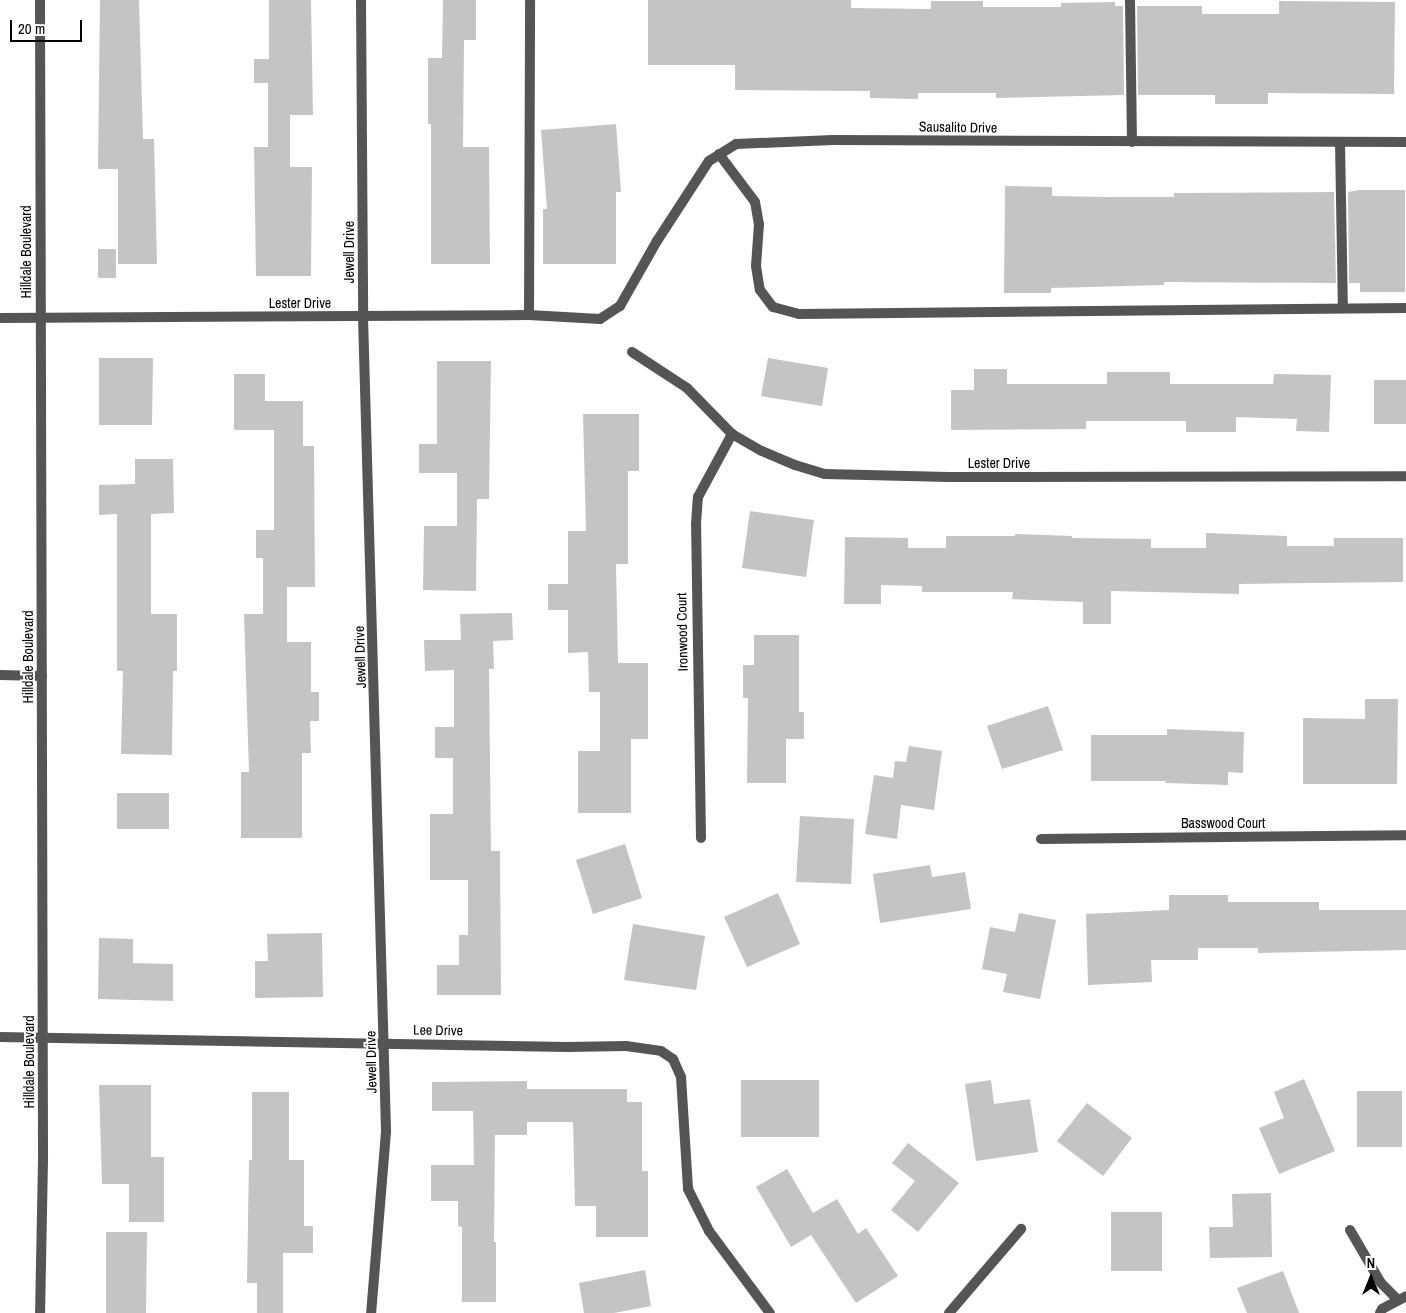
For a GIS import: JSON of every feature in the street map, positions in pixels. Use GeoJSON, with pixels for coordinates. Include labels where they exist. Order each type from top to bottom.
{"type":"FeatureCollection","features":[{"type":"Feature","properties":{"kind":"street","name":"Hilldale Boulevard"},"geometry":{"type":"LineString","coordinates":[[40,0],[39,317],[43,1038],[40,1313]]}},
{"type":"Feature","properties":{"kind":"street","name":"Jewell Drive"},"geometry":{"type":"LineString","coordinates":[[361,0],[363,316],[385,1043],[386,1132],[370,1313]]}},
{"type":"Feature","properties":{"kind":"street"},"geometry":{"type":"LineString","coordinates":[[529,314],[530,0]]}},
{"type":"Feature","properties":{"kind":"street"},"geometry":{"type":"LineString","coordinates":[[1130,0],[1132,142]]}},
{"type":"Feature","properties":{"kind":"street","name":"Sausalito Drive"},"geometry":{"type":"LineString","coordinates":[[600,319],[620,306],[657,241],[710,161],[736,144],[833,140],[1406,142]]}},
{"type":"Feature","properties":{"kind":"street"},"geometry":{"type":"LineString","coordinates":[[1340,142],[1343,308]]}},
{"type":"Feature","properties":{"kind":"street"},"geometry":{"type":"LineString","coordinates":[[719,154],[755,202],[759,224],[756,266],[760,290],[773,307],[798,314],[1406,308]]}},
{"type":"Feature","properties":{"kind":"street","name":"Lester Drive"},"geometry":{"type":"LineString","coordinates":[[0,318],[529,314],[600,319]]}},
{"type":"Feature","properties":{"kind":"street","name":"Lester Drive"},"geometry":{"type":"LineString","coordinates":[[632,352],[687,388],[732,434],[787,461],[825,474],[949,477],[1406,476]]}},
{"type":"Feature","properties":{"kind":"street","name":"Ironwood Court"},"geometry":{"type":"LineString","coordinates":[[701,838],[696,524],[698,497],[732,434]]}},
{"type":"Feature","properties":{"kind":"street"},"geometry":{"type":"LineString","coordinates":[[0,675],[42,676]]}},
{"type":"Feature","properties":{"kind":"street","name":"Basswood Court"},"geometry":{"type":"LineString","coordinates":[[1041,839],[1406,836]]}},
{"type":"Feature","properties":{"kind":"street","name":"Lee Drive"},"geometry":{"type":"LineString","coordinates":[[0,1037],[626,1046],[661,1051],[673,1059],[681,1077],[688,1189],[710,1231],[770,1313]]}},
{"type":"Feature","properties":{"kind":"street"},"geometry":{"type":"LineString","coordinates":[[949,1313],[1021,1229]]}},
{"type":"Feature","properties":{"kind":"street"},"geometry":{"type":"LineString","coordinates":[[1350,1230],[1381,1284],[1402,1298],[1382,1309],[1380,1313]]}},
{"type":"Feature","properties":{"kind":"building"},"geometry":{"type":"Polygon","coordinates":[[[100,0],[139,0],[143,139],[154,139],[157,264],[118,264],[118,169],[98,169],[100,0]]]}},
{"type":"Feature","properties":{"kind":"building"},"geometry":{"type":"Polygon","coordinates":[[[269,0],[311,0],[313,115],[290,115],[290,167],[312,167],[311,276],[256,276],[254,147],[268,147],[268,83],[254,83],[254,59],[269,59],[269,0]]]}},
{"type":"Feature","properties":{"kind":"building"},"geometry":{"type":"Polygon","coordinates":[[[443,0],[476,0],[476,40],[464,40],[463,147],[489,147],[490,264],[431,264],[431,124],[428,124],[428,58],[442,58],[443,0]]]}},
{"type":"Feature","properties":{"kind":"building"},"geometry":{"type":"Polygon","coordinates":[[[648,0],[851,0],[851,8],[931,9],[931,1],[983,1],[983,7],[1061,7],[1061,3],[1115,2],[1115,6],[1123,6],[1124,95],[996,98],[996,93],[918,93],[918,99],[870,98],[870,91],[735,90],[735,65],[648,65],[648,0]]]}},
{"type":"Feature","properties":{"kind":"building"},"geometry":{"type":"Polygon","coordinates":[[[1279,1],[1395,2],[1394,94],[1268,93],[1268,104],[1215,104],[1215,95],[1138,95],[1137,6],[1202,6],[1202,14],[1279,14],[1279,1]]]}},
{"type":"Feature","properties":{"kind":"building"},"geometry":{"type":"Polygon","coordinates":[[[616,124],[621,192],[616,192],[616,264],[543,264],[543,209],[547,209],[541,130],[616,124]]]}},
{"type":"Feature","properties":{"kind":"building"},"geometry":{"type":"Polygon","coordinates":[[[1005,186],[1052,187],[1052,196],[1174,197],[1174,193],[1334,192],[1336,283],[1164,282],[1164,285],[1051,288],[1051,293],[1004,293],[1005,186]]]}},
{"type":"Feature","properties":{"kind":"building"},"geometry":{"type":"Polygon","coordinates":[[[1360,190],[1405,190],[1405,292],[1360,292],[1360,283],[1349,283],[1348,192],[1360,190]]]}},
{"type":"Feature","properties":{"kind":"building"},"geometry":{"type":"Polygon","coordinates":[[[98,249],[116,249],[116,278],[98,278],[98,249]]]}},
{"type":"Feature","properties":{"kind":"building"},"geometry":{"type":"Polygon","coordinates":[[[99,358],[153,358],[152,425],[99,425],[99,358]]]}},
{"type":"Feature","properties":{"kind":"building"},"geometry":{"type":"Polygon","coordinates":[[[768,358],[828,368],[822,406],[761,396],[768,358]]]}},
{"type":"Feature","properties":{"kind":"building"},"geometry":{"type":"Polygon","coordinates":[[[437,361],[491,361],[489,499],[477,499],[476,591],[423,590],[424,526],[457,526],[457,473],[419,473],[419,444],[437,444],[437,361]]]}},
{"type":"Feature","properties":{"kind":"building"},"geometry":{"type":"Polygon","coordinates":[[[974,369],[1007,369],[1007,384],[1107,384],[1107,372],[1170,372],[1170,384],[1273,384],[1274,374],[1331,375],[1329,432],[1296,431],[1297,419],[1236,417],[1236,432],[1186,432],[1186,421],[1086,421],[1086,429],[951,430],[951,390],[974,390],[974,369]]]}},
{"type":"Feature","properties":{"kind":"building"},"geometry":{"type":"Polygon","coordinates":[[[234,374],[265,374],[265,401],[303,401],[303,446],[314,446],[315,587],[287,587],[287,642],[311,642],[311,692],[319,692],[319,721],[310,721],[311,753],[302,753],[302,838],[241,838],[241,772],[249,772],[244,614],[263,614],[263,558],[256,558],[256,530],[274,530],[274,430],[234,430],[234,374]]]}},
{"type":"Feature","properties":{"kind":"building"},"geometry":{"type":"Polygon","coordinates":[[[1374,380],[1406,380],[1406,424],[1374,424],[1374,380]]]}},
{"type":"Feature","properties":{"kind":"building"},"geometry":{"type":"Polygon","coordinates":[[[583,414],[639,414],[639,471],[628,471],[628,564],[616,564],[618,663],[648,663],[648,739],[631,739],[631,813],[578,813],[578,751],[600,751],[600,692],[589,692],[588,652],[568,653],[568,610],[548,610],[548,584],[568,584],[568,531],[586,531],[583,414]]]}},
{"type":"Feature","properties":{"kind":"building"},"geometry":{"type":"Polygon","coordinates":[[[135,459],[173,459],[174,513],[151,514],[151,614],[177,614],[177,671],[173,671],[172,755],[121,754],[123,671],[117,671],[117,514],[99,515],[99,485],[135,484],[135,459]]]}},
{"type":"Feature","properties":{"kind":"building"},"geometry":{"type":"Polygon","coordinates":[[[750,511],[814,520],[806,577],[742,568],[750,511]]]}},
{"type":"Feature","properties":{"kind":"building"},"geometry":{"type":"Polygon","coordinates":[[[1206,533],[1287,536],[1287,546],[1334,546],[1334,538],[1403,538],[1403,582],[1239,584],[1239,594],[1111,591],[1111,624],[1083,624],[1083,602],[1012,599],[1013,592],[922,592],[922,586],[881,585],[881,604],[844,604],[845,537],[908,538],[908,548],[946,548],[946,536],[1015,536],[1015,534],[1072,536],[1072,538],[1151,539],[1151,548],[1206,548],[1206,533]]]}},
{"type":"Feature","properties":{"kind":"building"},"geometry":{"type":"Polygon","coordinates":[[[512,613],[513,640],[493,641],[494,669],[489,669],[491,851],[500,851],[501,995],[437,995],[437,965],[459,965],[459,935],[468,935],[468,880],[430,880],[430,814],[453,814],[453,758],[435,758],[435,727],[454,727],[454,670],[425,671],[424,640],[461,640],[460,614],[512,613]]]}},
{"type":"Feature","properties":{"kind":"building"},"geometry":{"type":"Polygon","coordinates":[[[754,635],[799,635],[799,712],[804,712],[804,739],[786,739],[786,783],[747,783],[748,698],[743,698],[743,665],[754,665],[754,635]]]}},
{"type":"Feature","properties":{"kind":"building"},"geometry":{"type":"Polygon","coordinates":[[[1365,699],[1398,699],[1397,784],[1303,784],[1303,718],[1365,719],[1365,699]]]}},
{"type":"Feature","properties":{"kind":"building"},"geometry":{"type":"Polygon","coordinates":[[[1048,706],[1063,750],[1002,769],[987,726],[1048,706]]]}},
{"type":"Feature","properties":{"kind":"building"},"geometry":{"type":"Polygon","coordinates":[[[1167,729],[1244,732],[1243,773],[1228,772],[1228,785],[1165,783],[1166,781],[1091,781],[1091,735],[1167,735],[1167,729]]]}},
{"type":"Feature","properties":{"kind":"building"},"geometry":{"type":"Polygon","coordinates":[[[909,746],[942,751],[934,810],[901,805],[897,839],[865,834],[874,775],[893,778],[895,761],[906,762],[909,746]]]}},
{"type":"Feature","properties":{"kind":"building"},"geometry":{"type":"Polygon","coordinates":[[[117,793],[169,793],[169,829],[117,829],[117,793]]]}},
{"type":"Feature","properties":{"kind":"building"},"geometry":{"type":"Polygon","coordinates":[[[800,816],[854,819],[851,884],[796,882],[800,816]]]}},
{"type":"Feature","properties":{"kind":"building"},"geometry":{"type":"Polygon","coordinates":[[[625,844],[642,898],[593,914],[576,860],[625,844]]]}},
{"type":"Feature","properties":{"kind":"building"},"geometry":{"type":"Polygon","coordinates":[[[930,865],[932,877],[965,872],[971,909],[880,923],[873,874],[930,865]]]}},
{"type":"Feature","properties":{"kind":"building"},"geometry":{"type":"Polygon","coordinates":[[[778,893],[800,944],[747,967],[724,917],[778,893]]]}},
{"type":"Feature","properties":{"kind":"building"},"geometry":{"type":"Polygon","coordinates":[[[1169,895],[1228,895],[1228,902],[1319,902],[1319,910],[1406,910],[1406,950],[1258,953],[1258,948],[1198,948],[1198,960],[1151,960],[1152,982],[1088,985],[1086,914],[1169,910],[1169,895]]]}},
{"type":"Feature","properties":{"kind":"building"},"geometry":{"type":"Polygon","coordinates":[[[1019,913],[1056,920],[1040,999],[1003,992],[1007,974],[982,969],[990,927],[1015,932],[1019,913]]]}},
{"type":"Feature","properties":{"kind":"building"},"geometry":{"type":"Polygon","coordinates":[[[633,924],[705,936],[696,990],[624,980],[633,924]]]}},
{"type":"Feature","properties":{"kind":"building"},"geometry":{"type":"Polygon","coordinates":[[[322,933],[323,997],[255,998],[255,961],[268,961],[267,934],[322,933]]]}},
{"type":"Feature","properties":{"kind":"building"},"geometry":{"type":"Polygon","coordinates":[[[99,938],[133,939],[133,963],[173,964],[173,1001],[98,999],[99,938]]]}},
{"type":"Feature","properties":{"kind":"building"},"geometry":{"type":"Polygon","coordinates":[[[1304,1079],[1335,1151],[1279,1174],[1259,1128],[1284,1118],[1274,1092],[1304,1079]]]}},
{"type":"Feature","properties":{"kind":"building"},"geometry":{"type":"Polygon","coordinates":[[[741,1080],[819,1080],[819,1137],[741,1137],[741,1080]]]}},
{"type":"Feature","properties":{"kind":"building"},"geometry":{"type":"Polygon","coordinates":[[[991,1080],[994,1104],[1030,1099],[1038,1152],[976,1161],[965,1084],[991,1080]]]}},
{"type":"Feature","properties":{"kind":"building"},"geometry":{"type":"Polygon","coordinates":[[[527,1081],[527,1089],[627,1089],[627,1102],[642,1102],[642,1171],[648,1171],[648,1237],[596,1237],[596,1206],[575,1206],[573,1122],[527,1122],[527,1135],[495,1135],[494,1242],[496,1242],[496,1302],[462,1302],[462,1227],[458,1226],[458,1201],[431,1201],[431,1165],[474,1165],[473,1111],[432,1111],[432,1082],[527,1081]]]}},
{"type":"Feature","properties":{"kind":"building"},"geometry":{"type":"Polygon","coordinates":[[[99,1085],[151,1085],[151,1157],[164,1157],[164,1222],[129,1222],[129,1184],[102,1184],[99,1085]]]}},
{"type":"Feature","properties":{"kind":"building"},"geometry":{"type":"Polygon","coordinates":[[[1357,1091],[1402,1091],[1402,1147],[1357,1147],[1357,1091]]]}},
{"type":"Feature","properties":{"kind":"building"},"geometry":{"type":"Polygon","coordinates":[[[252,1092],[289,1092],[289,1160],[304,1160],[304,1226],[313,1226],[313,1253],[283,1253],[283,1313],[257,1313],[257,1283],[247,1283],[249,1160],[252,1160],[252,1092]]]}},
{"type":"Feature","properties":{"kind":"building"},"geometry":{"type":"Polygon","coordinates":[[[1087,1103],[1132,1138],[1103,1176],[1057,1141],[1087,1103]]]}},
{"type":"Feature","properties":{"kind":"building"},"geometry":{"type":"Polygon","coordinates":[[[908,1143],[959,1183],[918,1232],[891,1210],[915,1181],[892,1163],[908,1143]]]}},
{"type":"Feature","properties":{"kind":"building"},"geometry":{"type":"Polygon","coordinates":[[[787,1169],[813,1213],[837,1199],[858,1234],[866,1228],[898,1276],[856,1303],[811,1235],[791,1247],[756,1187],[787,1169]]]}},
{"type":"Feature","properties":{"kind":"building"},"geometry":{"type":"Polygon","coordinates":[[[1271,1193],[1272,1257],[1210,1258],[1209,1227],[1233,1227],[1232,1194],[1271,1193]]]}},
{"type":"Feature","properties":{"kind":"building"},"geometry":{"type":"Polygon","coordinates":[[[1111,1212],[1162,1212],[1162,1271],[1111,1271],[1111,1212]]]}},
{"type":"Feature","properties":{"kind":"building"},"geometry":{"type":"Polygon","coordinates":[[[106,1232],[147,1232],[146,1313],[106,1313],[106,1232]]]}},
{"type":"Feature","properties":{"kind":"building"},"geometry":{"type":"Polygon","coordinates":[[[645,1270],[651,1306],[614,1313],[584,1313],[579,1283],[645,1270]]]}},
{"type":"Feature","properties":{"kind":"building"},"geometry":{"type":"Polygon","coordinates":[[[1283,1271],[1299,1313],[1247,1313],[1237,1288],[1283,1271]]]}}]}
